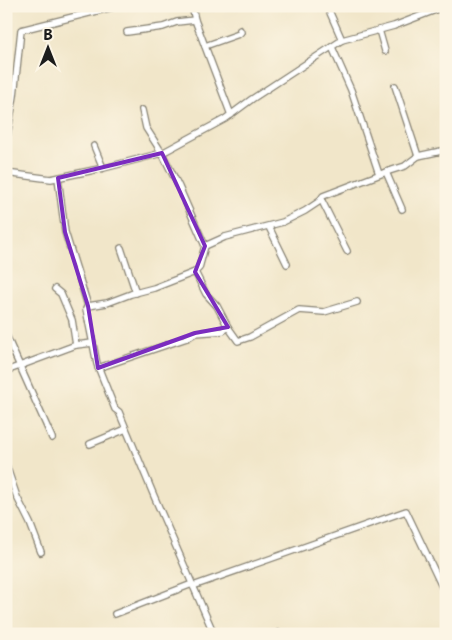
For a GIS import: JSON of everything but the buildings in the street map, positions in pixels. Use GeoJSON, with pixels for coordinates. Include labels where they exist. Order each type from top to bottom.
{"type":"FeatureCollection","features":[{"type":"Feature","properties":{"kind":"street"},"geometry":{"type":"LineString","coordinates":[[6,142],[14,96],[21,30],[117,6]]}},
{"type":"Feature","properties":{"kind":"street"},"geometry":{"type":"LineString","coordinates":[[192,6],[231,116]]}},
{"type":"Feature","properties":{"kind":"street"},"geometry":{"type":"LineString","coordinates":[[327,6],[342,40]]}},
{"type":"Feature","properties":{"kind":"street"},"geometry":{"type":"LineString","coordinates":[[6,173],[51,179],[162,153],[231,116],[252,99],[342,40],[394,26],[446,6]]}},
{"type":"Feature","properties":{"kind":"street"},"geometry":{"type":"LineString","coordinates":[[126,32],[196,20]]}},
{"type":"Feature","properties":{"kind":"street"},"geometry":{"type":"LineString","coordinates":[[205,46],[239,34],[240,30]]}},
{"type":"Feature","properties":{"kind":"street"},"geometry":{"type":"LineString","coordinates":[[379,30],[385,51]]}},
{"type":"Feature","properties":{"kind":"street"},"geometry":{"type":"LineString","coordinates":[[332,47],[351,90],[379,174]]}},
{"type":"Feature","properties":{"kind":"street"},"geometry":{"type":"LineString","coordinates":[[396,86],[418,156]]}},
{"type":"Feature","properties":{"kind":"street"},"geometry":{"type":"LineString","coordinates":[[88,306],[107,303],[154,288],[195,272],[199,268],[205,246],[162,153],[146,128],[142,110]]}},
{"type":"Feature","properties":{"kind":"street"},"geometry":{"type":"LineString","coordinates":[[94,146],[103,168]]}},
{"type":"Feature","properties":{"kind":"street"},"geometry":{"type":"LineString","coordinates":[[205,246],[225,237],[283,222],[305,211],[323,196],[405,166],[418,156],[446,150]]}},
{"type":"Feature","properties":{"kind":"street"},"geometry":{"type":"LineString","coordinates":[[386,172],[402,209]]}},
{"type":"Feature","properties":{"kind":"street"},"geometry":{"type":"LineString","coordinates":[[58,178],[65,232],[88,306],[86,309],[98,368],[115,409],[119,412],[126,428],[214,634]]}},
{"type":"Feature","properties":{"kind":"street"},"geometry":{"type":"LineString","coordinates":[[321,199],[347,251]]}},
{"type":"Feature","properties":{"kind":"street"},"geometry":{"type":"LineString","coordinates":[[268,226],[287,264]]}},
{"type":"Feature","properties":{"kind":"street"},"geometry":{"type":"LineString","coordinates":[[121,248],[136,293]]}},
{"type":"Feature","properties":{"kind":"street"},"geometry":{"type":"LineString","coordinates":[[195,272],[206,294],[218,306],[228,327],[238,340],[250,337],[299,310],[324,312],[357,302]]}},
{"type":"Feature","properties":{"kind":"street"},"geometry":{"type":"LineString","coordinates":[[55,289],[61,294],[72,320],[76,345]]}},
{"type":"Feature","properties":{"kind":"street"},"geometry":{"type":"LineString","coordinates":[[98,368],[187,338],[195,333],[224,331],[228,327]]}},
{"type":"Feature","properties":{"kind":"street"},"geometry":{"type":"LineString","coordinates":[[6,335],[52,438]]}},
{"type":"Feature","properties":{"kind":"street"},"geometry":{"type":"LineString","coordinates":[[6,371],[76,345],[92,342]]}},
{"type":"Feature","properties":{"kind":"street"},"geometry":{"type":"LineString","coordinates":[[90,444],[126,428]]}},
{"type":"Feature","properties":{"kind":"street"},"geometry":{"type":"LineString","coordinates":[[6,465],[17,497],[30,522],[41,552]]}},
{"type":"Feature","properties":{"kind":"street"},"geometry":{"type":"LineString","coordinates":[[115,614],[192,585],[406,511],[446,595]]}},
{"type":"Feature","properties":{"kind":"highlighted area"},"geometry":{"type":"Polygon","coordinates":[[[162,153],[205,246],[195,272],[228,327],[195,333],[98,368],[88,306],[65,232],[58,178],[162,153]]]}}]}
